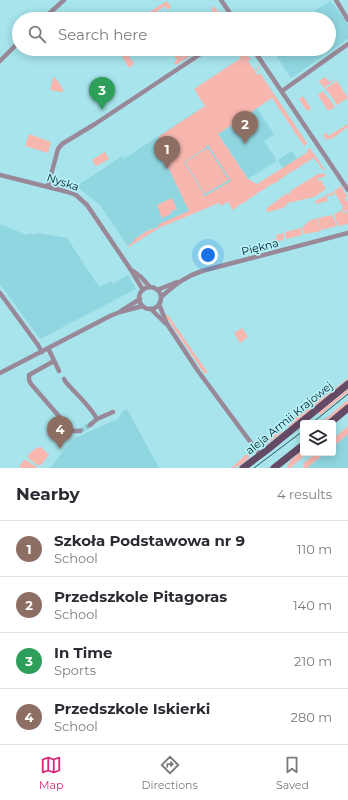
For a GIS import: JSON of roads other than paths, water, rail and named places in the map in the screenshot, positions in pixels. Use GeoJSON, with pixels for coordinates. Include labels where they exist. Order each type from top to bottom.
{"type":"FeatureCollection","features":[{"type":"Feature","properties":{"kind":"main road","name":"aleja Armii Krajowej"},"geometry":{"type":"LineString","coordinates":[[242,468],[260,456],[348,384]]}},
{"type":"Feature","properties":{"kind":"main road"},"geometry":{"type":"LineString","coordinates":[[334,420],[348,408]]}},
{"type":"Feature","properties":{"kind":"main road"},"geometry":{"type":"LineString","coordinates":[[275,468],[300,448]]}},
{"type":"Feature","properties":{"kind":"street"},"geometry":{"type":"LineString","coordinates":[[51,12],[64,0]]}},
{"type":"Feature","properties":{"kind":"street"},"geometry":{"type":"LineString","coordinates":[[221,0],[229,12]]}},
{"type":"Feature","properties":{"kind":"street"},"geometry":{"type":"LineString","coordinates":[[336,0],[348,20]]}},
{"type":"Feature","properties":{"kind":"street"},"geometry":{"type":"LineString","coordinates":[[336,53],[348,44]]}},
{"type":"Feature","properties":{"kind":"street"},"geometry":{"type":"LineString","coordinates":[[0,61],[12,49]]}},
{"type":"Feature","properties":{"kind":"street"},"geometry":{"type":"LineString","coordinates":[[48,186],[58,149],[62,144],[96,124],[198,56]]}},
{"type":"Feature","properties":{"kind":"street"},"geometry":{"type":"LineString","coordinates":[[258,56],[348,190]]}},
{"type":"Feature","properties":{"kind":"street"},"geometry":{"type":"LineString","coordinates":[[282,91],[331,56]]}},
{"type":"Feature","properties":{"kind":"street","name":"Nyska"},"geometry":{"type":"LineString","coordinates":[[0,174],[48,186],[76,195],[85,202],[143,290]]}},
{"type":"Feature","properties":{"kind":"street","name":"Piękna"},"geometry":{"type":"LineString","coordinates":[[161,297],[178,282],[193,274],[210,268],[348,234]]}},
{"type":"Feature","properties":{"kind":"street","name":"Nyska"},"geometry":{"type":"LineString","coordinates":[[131,270],[141,277],[150,288]]}},
{"type":"Feature","properties":{"kind":"street","name":"Piękna"},"geometry":{"type":"LineString","coordinates":[[157,290],[178,282]]}},
{"type":"Feature","properties":{"kind":"street"},"geometry":{"type":"LineString","coordinates":[[160,304],[156,308],[151,309],[147,309],[142,306],[140,299],[143,290],[150,288],[157,290],[161,297],[160,304],[167,324]]}},
{"type":"Feature","properties":{"kind":"street"},"geometry":{"type":"LineString","coordinates":[[0,293],[38,344],[42,352]]}},
{"type":"Feature","properties":{"kind":"street"},"geometry":{"type":"LineString","coordinates":[[0,373],[120,312],[140,299]]}},
{"type":"Feature","properties":{"kind":"street"},"geometry":{"type":"LineString","coordinates":[[120,312],[142,306]]}},
{"type":"Feature","properties":{"kind":"street"},"geometry":{"type":"LineString","coordinates":[[151,309],[167,324],[201,375],[260,456]]}},
{"type":"Feature","properties":{"kind":"street"},"geometry":{"type":"LineString","coordinates":[[48,348],[59,371]]}},
{"type":"Feature","properties":{"kind":"street"},"geometry":{"type":"LineString","coordinates":[[54,361],[32,372],[29,375],[28,380],[71,430],[74,432],[80,431]]}},
{"type":"Feature","properties":{"kind":"street"},"geometry":{"type":"LineString","coordinates":[[64,379],[94,413],[97,419]]}},
{"type":"Feature","properties":{"kind":"street"},"geometry":{"type":"LineString","coordinates":[[90,425],[97,419],[114,412]]}},
{"type":"Feature","properties":{"kind":"tunnel"},"geometry":{"type":"LineString","coordinates":[[80,431],[90,425]]}},
{"type":"Feature","properties":{"kind":"tram line"},"geometry":{"type":"LineString","coordinates":[[316,420],[348,394]]}},
{"type":"Feature","properties":{"kind":"tram line"},"geometry":{"type":"LineString","coordinates":[[254,468],[300,433]]}},
{"type":"Feature","properties":{"kind":"place","name":"In Time"},"geometry":{"type":"Point","coordinates":[102,110]}},
{"type":"Feature","properties":{"kind":"place","name":"Przedszkole Pitagoras"},"geometry":{"type":"Point","coordinates":[245,144]}},
{"type":"Feature","properties":{"kind":"place","name":"Szkoła Podstawowa nr 9"},"geometry":{"type":"Point","coordinates":[167,169]}},
{"type":"Feature","properties":{"kind":"place","name":"Przedszkole Iskierki"},"geometry":{"type":"Point","coordinates":[60,449]}}]}
